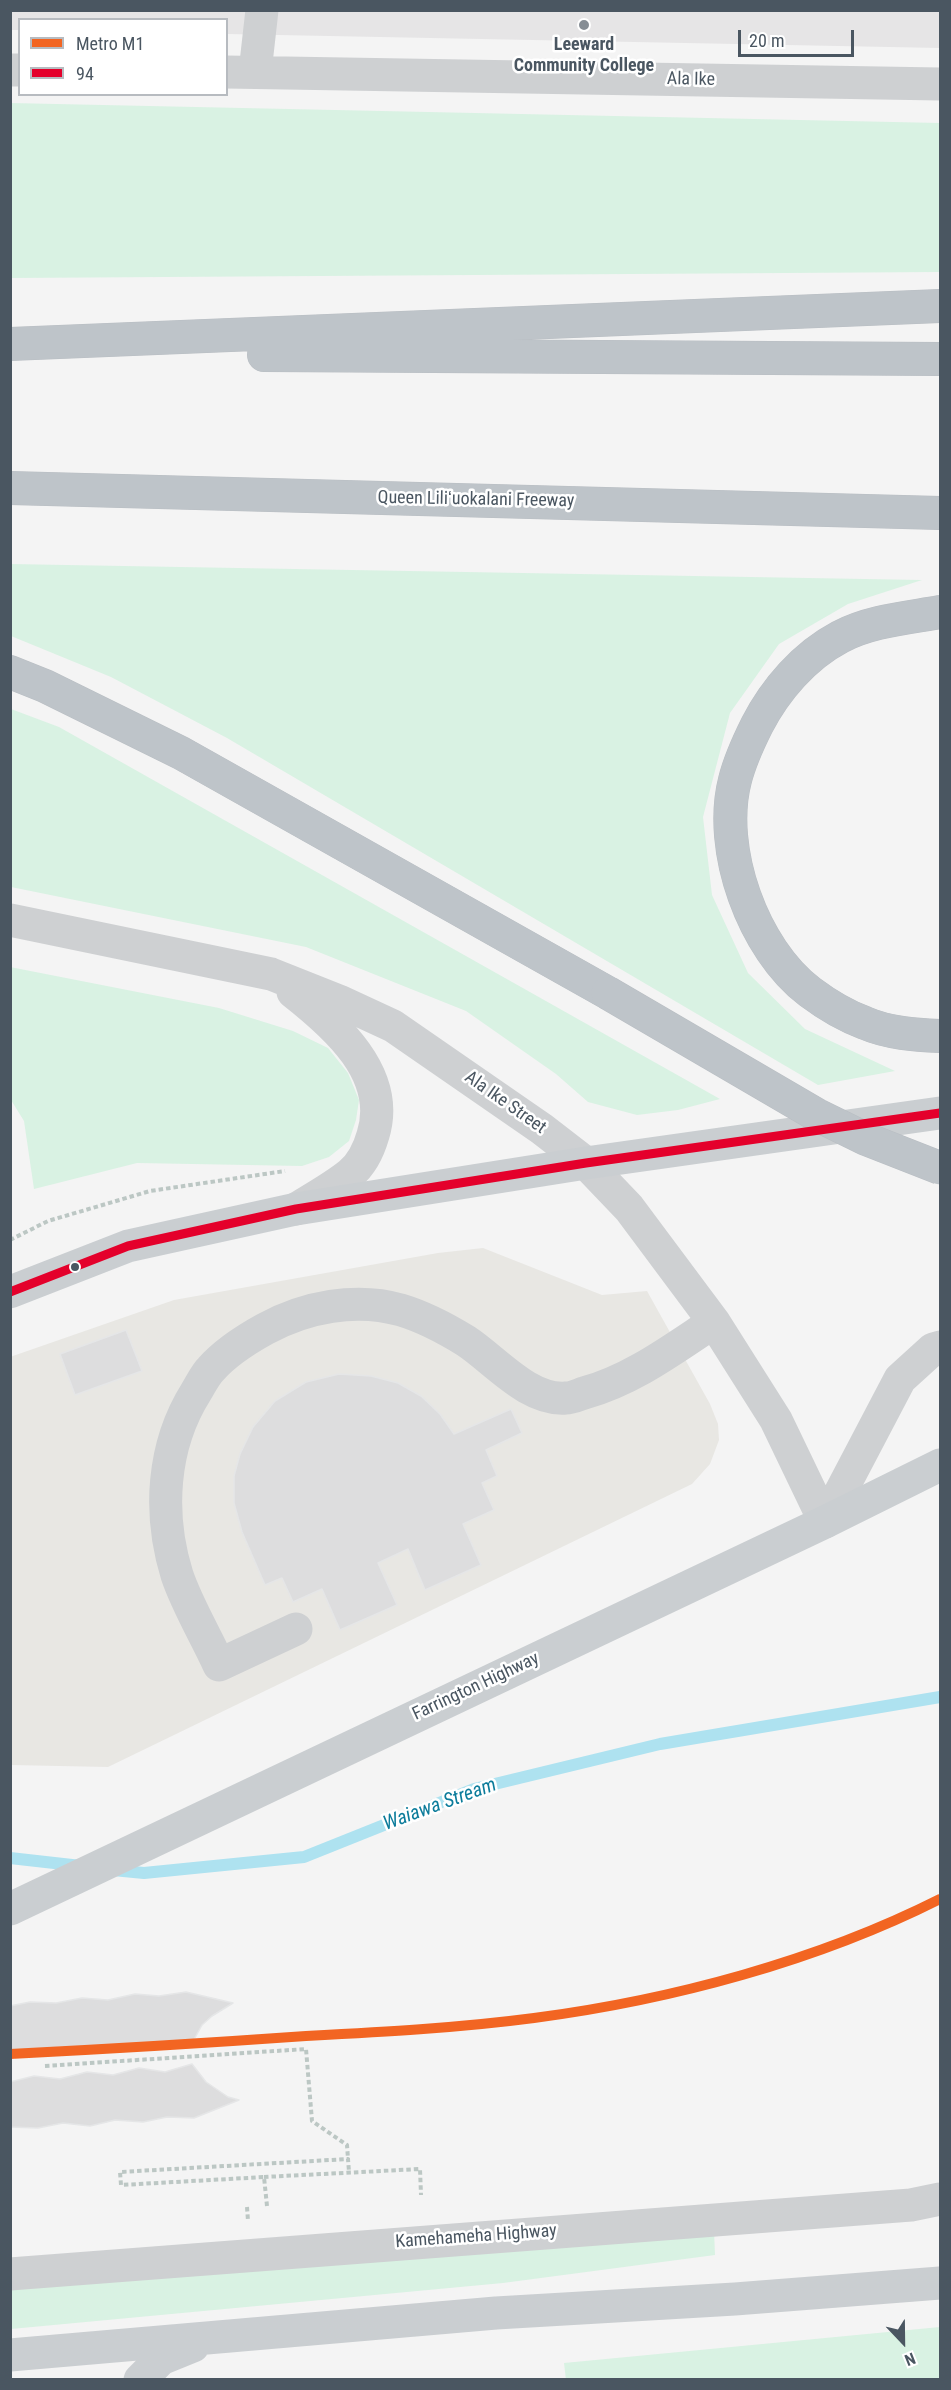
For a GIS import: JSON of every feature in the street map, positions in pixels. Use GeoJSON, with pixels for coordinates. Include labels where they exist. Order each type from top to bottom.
{"type":"FeatureCollection","features":[{"type":"Feature","properties":{"kind":"highway"},"geometry":{"type":"LineString","coordinates":[[10,344],[940,306]]}},
{"type":"Feature","properties":{"kind":"highway"},"geometry":{"type":"LineString","coordinates":[[10,353],[940,359]]}},
{"type":"Feature","properties":{"kind":"highway","name":"Queen Liliʻuokalani Freeway"},"geometry":{"type":"LineString","coordinates":[[10,488],[940,513]]}},
{"type":"Feature","properties":{"kind":"highway"},"geometry":{"type":"LineString","coordinates":[[861,510],[940,519]]}},
{"type":"Feature","properties":{"kind":"highway"},"geometry":{"type":"LineString","coordinates":[[940,612],[882,622],[840,637],[782,685],[746,747],[734,782],[731,815],[732,847],[743,893],[755,922],[786,968],[809,991],[866,1023],[900,1033],[940,1036]]}},
{"type":"Feature","properties":{"kind":"highway"},"geometry":{"type":"LineString","coordinates":[[10,672],[45,686],[181,753],[608,993],[817,1115],[866,1139],[940,1168]]}},
{"type":"Feature","properties":{"kind":"main road"},"geometry":{"type":"LineString","coordinates":[[10,1292],[128,1246],[296,1209],[586,1163],[940,1113]]}},
{"type":"Feature","properties":{"kind":"main road","name":"Farrington Highway"},"geometry":{"type":"LineString","coordinates":[[10,1909],[825,1522],[940,1465]]}},
{"type":"Feature","properties":{"kind":"main road"},"geometry":{"type":"LineString","coordinates":[[10,2355],[496,2313],[735,2299],[940,2283]]}},
{"type":"Feature","properties":{"kind":"main road"},"geometry":{"type":"LineString","coordinates":[[140,2379],[161,2359],[173,2353],[229,2336]]}},
{"type":"Feature","properties":{"kind":"street"},"geometry":{"type":"LineString","coordinates":[[241,72],[262,10]]}},
{"type":"Feature","properties":{"kind":"street","name":"Ala Ike"},"geometry":{"type":"LineString","coordinates":[[241,72],[940,84]]}},
{"type":"Feature","properties":{"kind":"street","name":"Ala Ike Street"},"geometry":{"type":"LineString","coordinates":[[10,920],[271,974],[339,1001],[393,1026],[542,1129],[586,1163],[629,1208],[714,1322],[776,1420],[825,1522]]}},
{"type":"Feature","properties":{"kind":"street"},"geometry":{"type":"LineString","coordinates":[[271,974],[317,1011],[348,1040],[371,1081],[378,1106],[376,1126],[365,1156],[351,1173],[296,1209]]}},
{"type":"Feature","properties":{"kind":"street"},"geometry":{"type":"LineString","coordinates":[[296,1629],[219,1665],[177,1575],[167,1527],[166,1482],[171,1445],[185,1409],[210,1370],[240,1342],[280,1321],[319,1307],[357,1305],[399,1309],[431,1321],[467,1342],[513,1378],[537,1392],[565,1398],[602,1389],[642,1370],[714,1322]]}},
{"type":"Feature","properties":{"kind":"street"},"geometry":{"type":"LineString","coordinates":[[825,1522],[900,1379],[933,1350],[940,1347]]}},
{"type":"Feature","properties":{"kind":"street","name":"Kamehameha Highway"},"geometry":{"type":"LineString","coordinates":[[10,2274],[900,2206],[940,2199]]}},
{"type":"Feature","properties":{"kind":"path"},"geometry":{"type":"LineString","coordinates":[[10,1240],[48,1221],[150,1191],[294,1170]]}},
{"type":"Feature","properties":{"kind":"path"},"geometry":{"type":"LineString","coordinates":[[45,2066],[306,2049],[312,2121],[347,2145],[349,2172]]}},
{"type":"Feature","properties":{"kind":"path"},"geometry":{"type":"LineString","coordinates":[[348,2159],[120,2172],[121,2185],[420,2169],[422,2195]]}},
{"type":"Feature","properties":{"kind":"path"},"geometry":{"type":"LineString","coordinates":[[264,2177],[267,2206]]}},
{"type":"Feature","properties":{"kind":"shaded area","name":"Leeward Community College"},"geometry":{"type":"Polygon","coordinates":[[[11,10],[940,11],[940,48],[228,34],[228,18],[18,18],[18,30],[11,30],[11,10]]]}},
{"type":"Feature","properties":{"kind":"shaded area"},"geometry":{"type":"Polygon","coordinates":[[[483,1248],[602,1295],[647,1291],[710,1404],[718,1424],[719,1440],[710,1464],[692,1484],[108,1767],[11,1765],[10,1357],[174,1300],[438,1253],[483,1248]]]}},
{"type":"Feature","properties":{"kind":"green space"},"geometry":{"type":"Polygon","coordinates":[[[10,103],[940,123],[940,272],[11,278],[10,103]]]}},
{"type":"Feature","properties":{"kind":"green space"},"geometry":{"type":"Polygon","coordinates":[[[10,564],[922,580],[848,604],[779,644],[730,713],[703,817],[712,895],[748,973],[805,1029],[895,1071],[818,1085],[227,738],[111,677],[11,636],[10,564]]]}},
{"type":"Feature","properties":{"kind":"green space"},"geometry":{"type":"Polygon","coordinates":[[[11,709],[59,727],[720,1099],[678,1110],[637,1115],[588,1102],[556,1074],[466,1011],[306,947],[11,887],[11,709]]]}},
{"type":"Feature","properties":{"kind":"green space"},"geometry":{"type":"Polygon","coordinates":[[[10,967],[219,1008],[293,1031],[328,1048],[348,1073],[359,1100],[356,1120],[349,1141],[329,1157],[302,1166],[137,1163],[34,1189],[24,1121],[11,1100],[10,967]]]}},
{"type":"Feature","properties":{"kind":"green space"},"geometry":{"type":"Polygon","coordinates":[[[714,2230],[715,2255],[503,2283],[11,2329],[11,2284],[714,2230]]]}},
{"type":"Feature","properties":{"kind":"green space"},"geometry":{"type":"Polygon","coordinates":[[[940,2327],[940,2379],[566,2380],[564,2363],[940,2327]]]}},
{"type":"Feature","properties":{"kind":"building"},"geometry":{"type":"Polygon","coordinates":[[[126,1330],[142,1371],[75,1395],[60,1354],[126,1330]]]}},
{"type":"Feature","properties":{"kind":"building"},"geometry":{"type":"Polygon","coordinates":[[[339,1374],[371,1376],[398,1383],[421,1396],[440,1414],[454,1434],[511,1409],[522,1433],[486,1450],[497,1476],[482,1483],[494,1510],[463,1524],[481,1565],[425,1590],[408,1549],[378,1563],[397,1605],[340,1630],[322,1589],[293,1602],[282,1578],[265,1585],[242,1532],[234,1503],[234,1476],[240,1454],[253,1427],[275,1401],[306,1382],[339,1374]]]}},
{"type":"Feature","properties":{"kind":"building"},"geometry":{"type":"Polygon","coordinates":[[[186,1992],[233,2003],[202,2025],[191,2045],[163,2041],[137,2048],[111,2045],[86,2051],[59,2047],[33,2054],[10,2051],[10,2006],[30,2002],[56,2003],[82,1998],[108,2000],[135,1994],[159,1996],[186,1992]]]}},
{"type":"Feature","properties":{"kind":"building"},"geometry":{"type":"Polygon","coordinates":[[[192,2064],[206,2082],[228,2097],[239,2100],[194,2118],[167,2117],[143,2122],[115,2120],[90,2126],[63,2123],[38,2128],[10,2127],[10,2082],[34,2076],[60,2079],[87,2072],[113,2075],[139,2068],[165,2072],[192,2064]]]}},
{"type":"Feature","properties":{"kind":"waterway","name":"Waiawa Stream"},"geometry":{"type":"LineString","coordinates":[[113,1870],[144,1873],[304,1857],[474,1789],[660,1744],[940,1697]]}},
{"type":"Feature","properties":{"kind":"waterway","name":"Waiawa Stream"},"geometry":{"type":"LineString","coordinates":[[10,1858],[81,1866]]}},
{"type":"Feature","properties":{"kind":"metro line","name":"M1"},"geometry":{"type":"LineString","coordinates":[[10,2054],[420,2029],[534,2018],[586,2010],[690,1989],[794,1959],[893,1921],[940,1899]]}},
{"type":"Feature","properties":{"kind":"transit line","name":"94"},"geometry":{"type":"LineString","coordinates":[[10,1292],[128,1246],[296,1209],[586,1163],[940,1113]]}},
{"type":"Feature","properties":{"kind":"place","name":"Leeward Community College"},"geometry":{"type":"Point","coordinates":[584,25]}}]}
